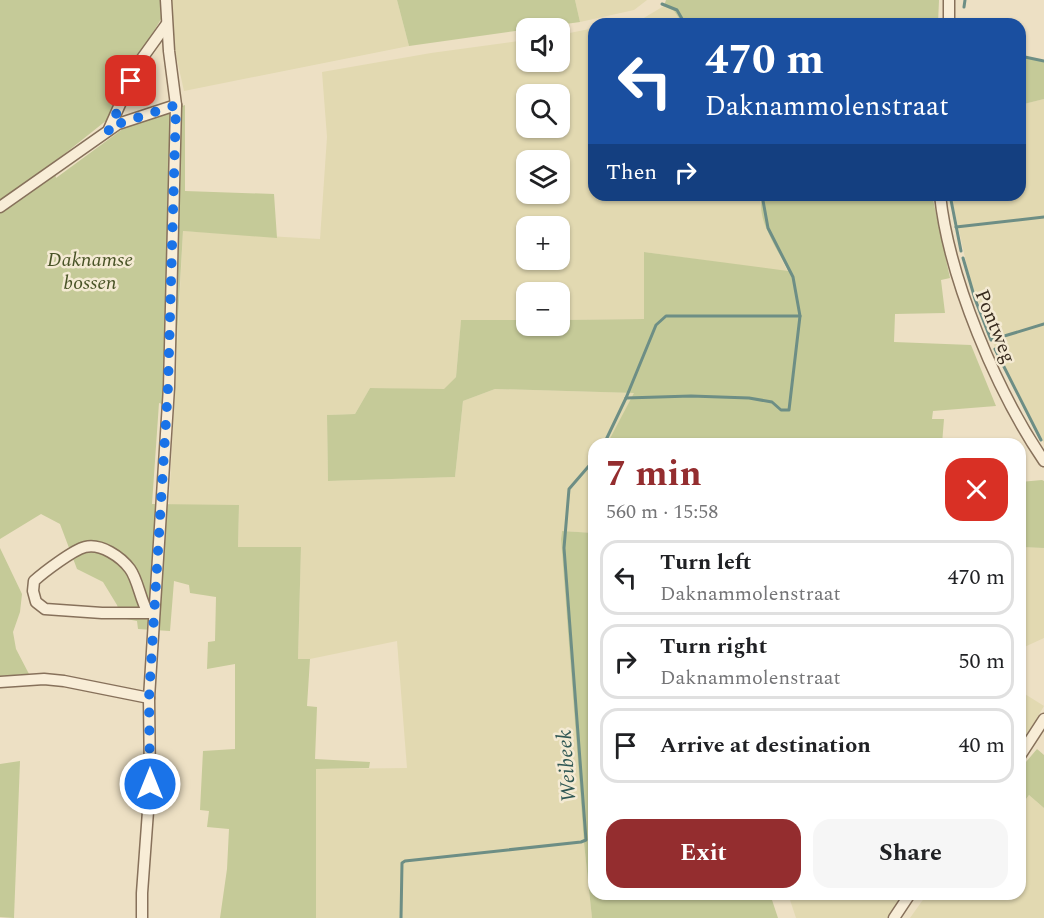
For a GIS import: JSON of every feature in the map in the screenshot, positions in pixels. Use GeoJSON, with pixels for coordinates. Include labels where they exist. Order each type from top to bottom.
{"type":"FeatureCollection","features":[{"type":"Feature","properties":{"kind":"street"},"geometry":{"type":"LineString","coordinates":[[142,918],[150,784],[151,613],[168,387],[176,105],[165,0]]}},
{"type":"Feature","properties":{"kind":"street"},"geometry":{"type":"LineString","coordinates":[[949,0],[949,18]]}},
{"type":"Feature","properties":{"kind":"street"},"geometry":{"type":"LineString","coordinates":[[108,132],[138,64],[166,25]]}},
{"type":"Feature","properties":{"kind":"street"},"geometry":{"type":"LineString","coordinates":[[0,207],[118,124],[176,105]]}},
{"type":"Feature","properties":{"kind":"street","name":"Pontweg"},"geometry":{"type":"LineString","coordinates":[[941,201],[952,255],[974,322],[1009,403],[1044,461]]}},
{"type":"Feature","properties":{"kind":"street"},"geometry":{"type":"LineString","coordinates":[[85,547],[95,547],[114,555],[129,568],[142,602],[151,613],[102,613],[45,609],[36,602],[33,581],[76,551],[85,547]]}},
{"type":"Feature","properties":{"kind":"street"},"geometry":{"type":"LineString","coordinates":[[0,682],[44,679],[64,681],[149,698]]}},
{"type":"Feature","properties":{"kind":"street"},"geometry":{"type":"LineString","coordinates":[[1026,747],[1044,719]]}},
{"type":"Feature","properties":{"kind":"street"},"geometry":{"type":"LineString","coordinates":[[894,918],[906,900]]}},
{"type":"Feature","properties":{"kind":"shaded area"},"geometry":{"type":"Polygon","coordinates":[[[171,0],[397,0],[409,46],[184,91],[175,51],[171,0]]]}},
{"type":"Feature","properties":{"kind":"shaded area"},"geometry":{"type":"Polygon","coordinates":[[[575,0],[647,0],[634,10],[588,18],[588,20],[580,22],[575,0]]]}},
{"type":"Feature","properties":{"kind":"shaded area"},"geometry":{"type":"Polygon","coordinates":[[[664,6],[674,11],[679,18],[644,18],[664,6]]]}},
{"type":"Feature","properties":{"kind":"shaded area"},"geometry":{"type":"Polygon","coordinates":[[[588,29],[588,201],[760,201],[767,231],[788,272],[644,252],[645,319],[570,320],[570,282],[516,282],[516,320],[461,321],[456,377],[444,390],[370,388],[355,414],[327,415],[328,481],[455,477],[463,401],[495,389],[635,393],[610,438],[588,438],[588,533],[562,531],[561,539],[588,900],[590,900],[592,918],[316,918],[316,769],[407,768],[397,641],[310,659],[298,659],[301,547],[238,547],[239,505],[169,505],[183,231],[320,239],[327,137],[322,72],[516,41],[516,72],[570,72],[570,33],[588,29]]]}},
{"type":"Feature","properties":{"kind":"shaded area"},"geometry":{"type":"Polygon","coordinates":[[[1044,99],[1044,443],[994,345],[970,280],[952,201],[1026,201],[1026,104],[1044,99]]]}},
{"type":"Feature","properties":{"kind":"shaded area"},"geometry":{"type":"Polygon","coordinates":[[[1026,547],[1044,548],[1044,638],[1026,646],[1026,547]]]}},
{"type":"Feature","properties":{"kind":"shaded area"},"geometry":{"type":"Polygon","coordinates":[[[1026,695],[1044,706],[1026,736],[1026,695]]]}},
{"type":"Feature","properties":{"kind":"shaded area"},"geometry":{"type":"Polygon","coordinates":[[[1029,795],[1044,808],[1044,918],[910,918],[923,900],[1026,900],[1026,799],[1029,795]]]}},
{"type":"Feature","properties":{"kind":"shaded area"},"geometry":{"type":"Polygon","coordinates":[[[790,900],[900,900],[890,918],[796,918],[790,900]]]}},
{"type":"Feature","properties":{"kind":"green space","name":"Daknamse bossen"},"geometry":{"type":"Polygon","coordinates":[[[0,0],[160,0],[161,19],[136,62],[112,116],[53,163],[56,178],[124,128],[185,105],[185,191],[274,194],[277,238],[183,231],[173,407],[159,403],[152,504],[239,505],[238,547],[301,547],[298,659],[310,659],[307,706],[317,707],[315,759],[370,762],[369,768],[316,769],[316,918],[220,918],[227,869],[229,829],[207,827],[209,811],[200,810],[203,751],[235,749],[235,664],[207,669],[208,642],[215,641],[216,597],[190,593],[189,585],[174,581],[170,631],[138,629],[137,621],[121,618],[117,605],[103,582],[77,569],[60,524],[41,514],[0,539],[0,0]]]}},
{"type":"Feature","properties":{"kind":"green space"},"geometry":{"type":"Polygon","coordinates":[[[397,0],[575,0],[580,22],[570,23],[570,18],[516,18],[516,31],[409,46],[397,0]]]}},
{"type":"Feature","properties":{"kind":"green space"},"geometry":{"type":"Polygon","coordinates":[[[666,0],[939,0],[938,18],[679,18],[674,11],[664,6],[666,0]]]}},
{"type":"Feature","properties":{"kind":"green space"},"geometry":{"type":"Polygon","coordinates":[[[1026,58],[1044,61],[1044,99],[1026,104],[1026,58]]]}},
{"type":"Feature","properties":{"kind":"green space"},"geometry":{"type":"Polygon","coordinates":[[[762,201],[933,201],[950,278],[941,280],[945,313],[895,314],[894,342],[971,345],[996,406],[933,411],[932,419],[944,419],[942,438],[610,438],[634,393],[495,389],[463,401],[455,477],[328,481],[327,415],[355,414],[370,388],[444,389],[456,377],[461,320],[516,320],[516,336],[570,336],[570,320],[644,319],[644,252],[788,271],[762,214],[762,201]]]}},
{"type":"Feature","properties":{"kind":"green space"},"geometry":{"type":"Polygon","coordinates":[[[1026,481],[1044,481],[1044,548],[1026,547],[1026,481]]]}},
{"type":"Feature","properties":{"kind":"green space"},"geometry":{"type":"Polygon","coordinates":[[[562,531],[588,533],[588,880],[584,843],[562,531]]]}},
{"type":"Feature","properties":{"kind":"green space"},"geometry":{"type":"Polygon","coordinates":[[[0,548],[22,594],[20,612],[13,632],[16,649],[29,674],[0,676],[0,548]]]}},
{"type":"Feature","properties":{"kind":"green space"},"geometry":{"type":"Polygon","coordinates":[[[1037,749],[1044,755],[1044,808],[1029,795],[1026,799],[1026,762],[1037,749]]]}},
{"type":"Feature","properties":{"kind":"green space"},"geometry":{"type":"Polygon","coordinates":[[[20,761],[14,918],[0,917],[0,764],[20,761]]]}},
{"type":"Feature","properties":{"kind":"green space"},"geometry":{"type":"Polygon","coordinates":[[[590,900],[772,900],[778,918],[592,918],[590,900]]]}},
{"type":"Feature","properties":{"kind":"waterway"},"geometry":{"type":"LineString","coordinates":[[964,7],[965,0]]}},
{"type":"Feature","properties":{"kind":"waterway","name":"Weibeek"},"geometry":{"type":"LineString","coordinates":[[662,4],[677,10],[682,18]]}},
{"type":"Feature","properties":{"kind":"waterway"},"geometry":{"type":"LineString","coordinates":[[1026,57],[1044,61]]}},
{"type":"Feature","properties":{"kind":"waterway","name":"Weibeek"},"geometry":{"type":"LineString","coordinates":[[607,438],[656,325],[666,316],[800,316],[793,277],[768,228],[763,201]]}},
{"type":"Feature","properties":{"kind":"waterway"},"geometry":{"type":"LineString","coordinates":[[951,201],[961,251]]}},
{"type":"Feature","properties":{"kind":"waterway"},"geometry":{"type":"LineString","coordinates":[[956,227],[1044,217]]}},
{"type":"Feature","properties":{"kind":"waterway"},"geometry":{"type":"LineString","coordinates":[[963,258],[975,299],[991,340],[1044,324]]}},
{"type":"Feature","properties":{"kind":"waterway"},"geometry":{"type":"LineString","coordinates":[[626,398],[691,396],[749,398],[772,402],[781,410],[789,410],[800,316]]}},
{"type":"Feature","properties":{"kind":"waterway"},"geometry":{"type":"LineString","coordinates":[[995,349],[1041,440]]}},
{"type":"Feature","properties":{"kind":"waterway","name":"Weibeek"},"geometry":{"type":"LineString","coordinates":[[401,918],[402,863],[405,861],[586,840],[564,548],[569,489],[588,467]]}},
{"type":"Feature","properties":{"kind":"route"},"geometry":{"type":"LineString","coordinates":[[131,81],[108,132],[118,124],[176,105],[168,387],[149,698],[150,784]]}}]}
